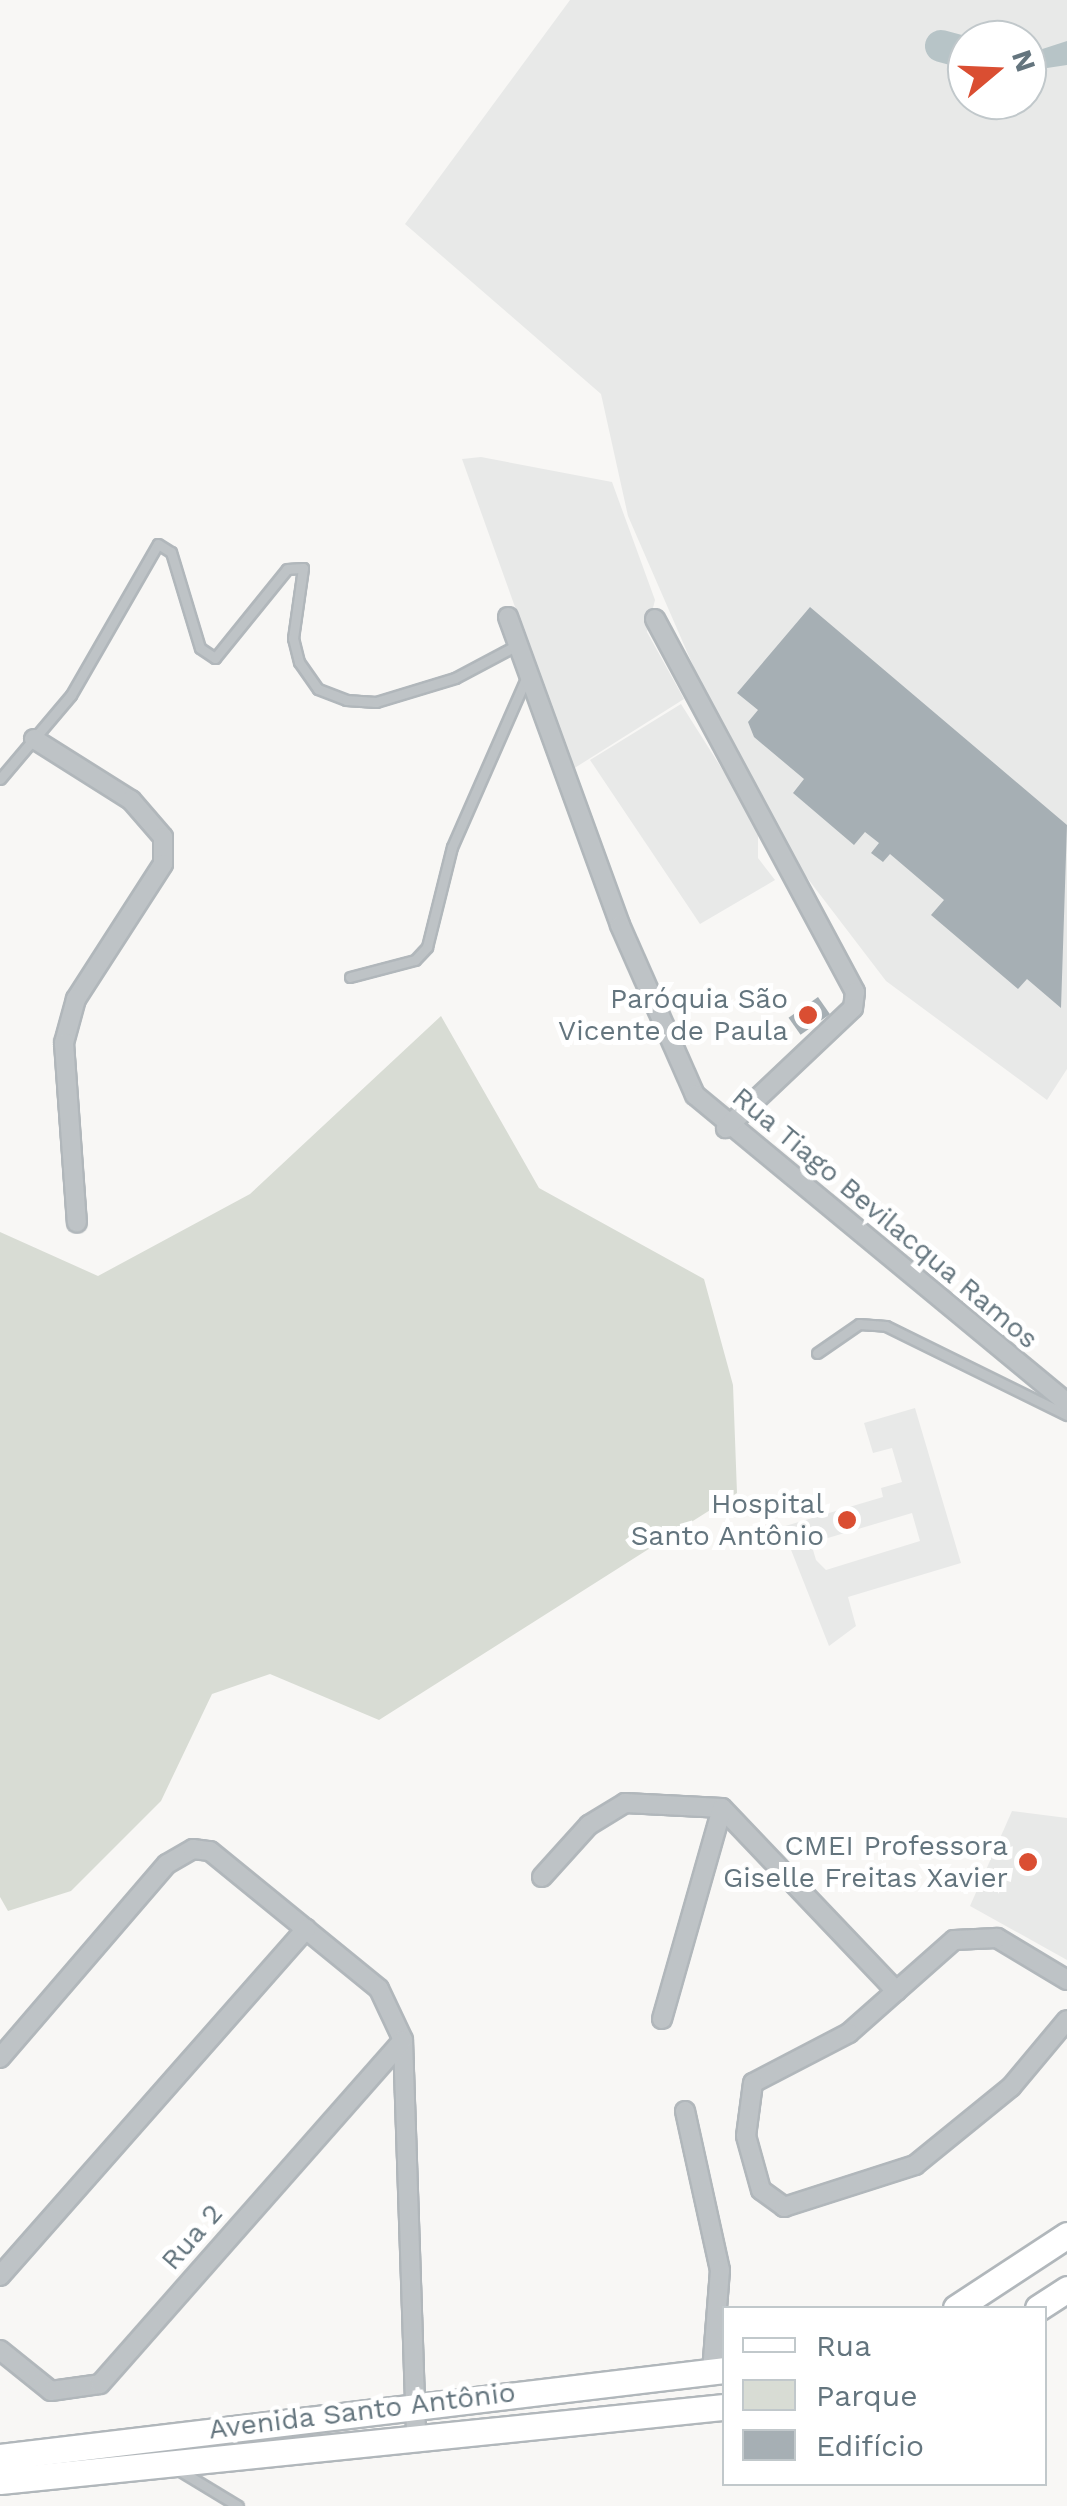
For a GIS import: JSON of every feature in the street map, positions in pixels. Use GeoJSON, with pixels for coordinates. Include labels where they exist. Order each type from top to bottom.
{"type":"FeatureCollection","features":[{"type":"Feature","properties":{"kind":"main road"},"geometry":{"type":"LineString","coordinates":[[959,2306],[1067,2235]]}},
{"type":"Feature","properties":{"kind":"main road"},"geometry":{"type":"LineString","coordinates":[[1041,2306],[1067,2289]]}},
{"type":"Feature","properties":{"kind":"main road","name":"Avenida Santo Antônio"},"geometry":{"type":"LineString","coordinates":[[0,2457],[718,2371]]}},
{"type":"Feature","properties":{"kind":"main road","name":"Avenida Santo Antônio"},"geometry":{"type":"LineString","coordinates":[[0,2481],[416,2442],[722,2407]]}},
{"type":"Feature","properties":{"kind":"street","name":"Rua Tiago Bevilacqua Ramos"},"geometry":{"type":"LineString","coordinates":[[508,618],[663,1028],[695,1094],[726,1128],[1067,1403]]}},
{"type":"Feature","properties":{"kind":"street"},"geometry":{"type":"LineString","coordinates":[[655,619],[855,992],[853,1008],[726,1128]]}},
{"type":"Feature","properties":{"kind":"street"},"geometry":{"type":"LineString","coordinates":[[34,739],[131,800],[163,837],[164,864],[76,999],[64,1043],[77,1223]]}},
{"type":"Feature","properties":{"kind":"street"},"geometry":{"type":"LineString","coordinates":[[542,1877],[589,1824],[625,1803],[722,1808],[896,1991]]}},
{"type":"Feature","properties":{"kind":"street"},"geometry":{"type":"LineString","coordinates":[[662,2019],[722,1808]]}},
{"type":"Feature","properties":{"kind":"street"},"geometry":{"type":"LineString","coordinates":[[0,2058],[180,1854],[210,1851],[379,1989],[404,2040],[416,2442]]}},
{"type":"Feature","properties":{"kind":"street"},"geometry":{"type":"LineString","coordinates":[[0,2276],[306,1929]]}},
{"type":"Feature","properties":{"kind":"street"},"geometry":{"type":"LineString","coordinates":[[1067,1980],[977,1935],[954,1940],[849,2032],[753,2083],[746,2136],[761,2190],[784,2207],[809,2203],[915,2165],[1011,2087],[1067,2020]]}},
{"type":"Feature","properties":{"kind":"street","name":"Rua 2"},"geometry":{"type":"LineString","coordinates":[[0,2350],[52,2391],[100,2384],[404,2040]]}},
{"type":"Feature","properties":{"kind":"street"},"geometry":{"type":"LineString","coordinates":[[685,2111],[720,2270],[718,2371]]}},
{"type":"Feature","properties":{"kind":"lane"},"geometry":{"type":"LineString","coordinates":[[0,779],[71,696],[158,544],[170,552],[200,648],[215,658],[287,569],[303,568],[293,638],[299,662],[318,689],[346,700],[376,702],[456,678],[519,644]]}},
{"type":"Feature","properties":{"kind":"lane"},"geometry":{"type":"LineString","coordinates":[[350,977],[415,960],[427,947],[452,847],[529,672]]}},
{"type":"Feature","properties":{"kind":"lane"},"geometry":{"type":"LineString","coordinates":[[817,1353],[859,1324],[886,1326],[1067,1415]]}},
{"type":"Feature","properties":{"kind":"lane"},"geometry":{"type":"LineString","coordinates":[[171,2464],[238,2506]]}},
{"type":"Feature","properties":{"kind":"shaded area"},"geometry":{"type":"Polygon","coordinates":[[[570,0],[1067,0],[1067,1069],[1047,1100],[886,981],[792,858],[718,723],[628,516],[601,394],[405,224],[570,0]]]}},
{"type":"Feature","properties":{"kind":"shaded area"},"geometry":{"type":"Polygon","coordinates":[[[1067,41],[1067,65],[1047,68],[1047,48],[1067,41]]]}},
{"type":"Feature","properties":{"kind":"shaded area"},"geometry":{"type":"Polygon","coordinates":[[[481,457],[612,482],[655,600],[647,632],[684,699],[573,769],[462,459],[481,457]]]}},
{"type":"Feature","properties":{"kind":"shaded area"},"geometry":{"type":"Polygon","coordinates":[[[681,704],[758,826],[758,858],[775,880],[700,924],[590,760],[681,704]]]}},
{"type":"Feature","properties":{"kind":"shaded area","name":"Hospital Santo Antônio"},"geometry":{"type":"Polygon","coordinates":[[[915,1408],[961,1563],[848,1597],[856,1626],[829,1646],[782,1527],[883,1497],[881,1488],[902,1482],[892,1448],[873,1453],[864,1423],[915,1408]],[[912,1513],[811,1543],[816,1560],[826,1570],[920,1541],[912,1513]]]}},
{"type":"Feature","properties":{"kind":"shaded area","name":"CMEI Professora Giselle Freitas Xavier"},"geometry":{"type":"Polygon","coordinates":[[[1012,1811],[1067,1818],[1067,1960],[970,1906],[1012,1811]]]}},
{"type":"Feature","properties":{"kind":"green space"},"geometry":{"type":"Polygon","coordinates":[[[441,1016],[539,1188],[704,1279],[733,1385],[737,1493],[379,1720],[270,1674],[212,1694],[161,1801],[71,1891],[8,1911],[0,1897],[0,1232],[98,1276],[250,1194],[441,1016]]]}},
{"type":"Feature","properties":{"kind":"building"},"geometry":{"type":"Polygon","coordinates":[[[810,607],[1067,825],[1061,1008],[1027,979],[1018,989],[931,915],[944,900],[890,854],[883,862],[871,853],[879,843],[865,832],[854,845],[793,793],[804,779],[754,737],[748,722],[758,710],[737,693],[810,607]]]}},
{"type":"Feature","properties":{"kind":"building","name":"Paróquia São Vicente de Paula"},"geometry":{"type":"Polygon","coordinates":[[[818,997],[830,1014],[801,1035],[789,1018],[818,997]]]}},
{"type":"Feature","properties":{"kind":"waterway"},"geometry":{"type":"LineString","coordinates":[[941,46],[947,48]]}},
{"type":"Feature","properties":{"kind":"place","name":"Paróquia São Vicente de Paula"},"geometry":{"type":"Point","coordinates":[808,1015]}},
{"type":"Feature","properties":{"kind":"place","name":"Hospital Santo Antônio"},"geometry":{"type":"Point","coordinates":[847,1520]}},
{"type":"Feature","properties":{"kind":"place","name":"CMEI Professora Giselle Freitas Xavier"},"geometry":{"type":"Point","coordinates":[1028,1862]}}]}
